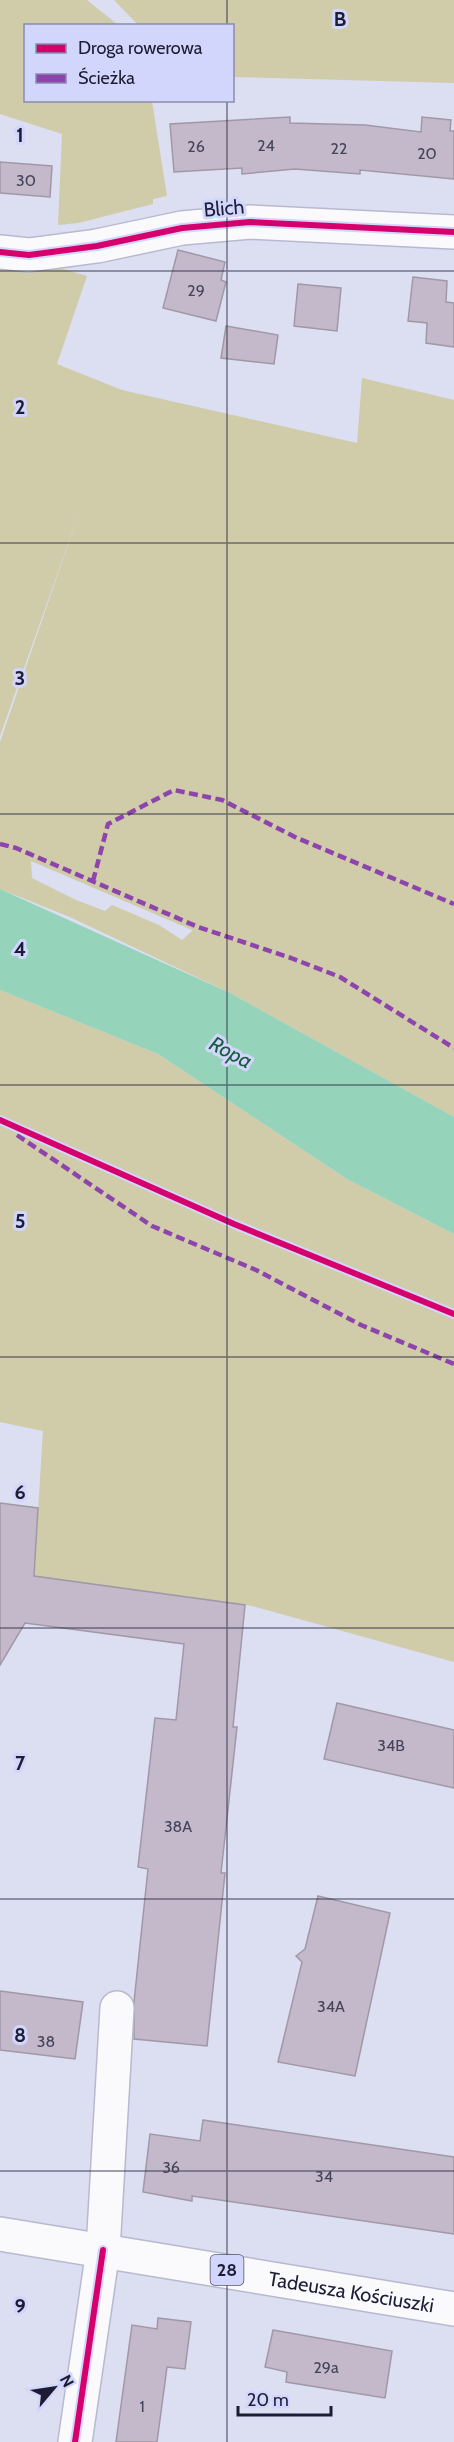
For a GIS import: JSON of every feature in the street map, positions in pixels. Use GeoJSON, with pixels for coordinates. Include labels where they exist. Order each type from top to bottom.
{"type":"FeatureCollection","features":[{"type":"Feature","properties":{"kind":"street","name":"Blich"},"geometry":{"type":"LineString","coordinates":[[0,252],[41,254],[97,246],[182,228],[250,222],[454,232]]}},
{"type":"Feature","properties":{"kind":"street"},"geometry":{"type":"LineString","coordinates":[[75,2442],[103,2250],[117,2008]]}},
{"type":"Feature","properties":{"kind":"street","name":"Tadeusza Kościuszki"},"geometry":{"type":"LineString","coordinates":[[0,2234],[454,2309]]}},
{"type":"Feature","properties":{"kind":"shaded area"},"geometry":{"type":"Polygon","coordinates":[[[0,0],[87,0],[117,24],[24,24],[24,102],[152,102],[167,196],[153,199],[153,204],[78,223],[58,225],[62,134],[0,114],[0,0]]]}},
{"type":"Feature","properties":{"kind":"shaded area"},"geometry":{"type":"Polygon","coordinates":[[[114,0],[454,0],[454,83],[234,77],[234,24],[137,24],[114,0]]]}},
{"type":"Feature","properties":{"kind":"shaded area"},"geometry":{"type":"Polygon","coordinates":[[[0,265],[53,266],[87,276],[57,364],[122,390],[357,443],[362,378],[454,400],[454,1117],[230,993],[72,918],[0,889],[0,742],[80,510],[0,736],[0,265]],[[31,861],[32,878],[76,900],[105,911],[112,905],[159,925],[182,940],[192,930],[31,861]]]}},
{"type":"Feature","properties":{"kind":"shaded area"},"geometry":{"type":"Polygon","coordinates":[[[0,990],[158,1054],[347,1179],[454,1234],[454,1662],[252,1606],[34,1576],[43,1431],[0,1422],[0,990]]]}},
{"type":"Feature","properties":{"kind":"water","name":"Ropa"},"geometry":{"type":"Polygon","coordinates":[[[0,889],[230,993],[454,1117],[454,1234],[347,1179],[158,1054],[0,990],[0,889]]]}},
{"type":"Feature","properties":{"kind":"building"},"geometry":{"type":"Polygon","coordinates":[[[290,117],[290,123],[365,125],[421,132],[422,117],[451,120],[450,131],[454,131],[454,179],[360,170],[360,174],[295,169],[242,174],[242,168],[174,172],[170,124],[290,117]]]}},
{"type":"Feature","properties":{"kind":"building"},"geometry":{"type":"Polygon","coordinates":[[[0,162],[52,166],[50,197],[0,193],[0,162]]]}},
{"type":"Feature","properties":{"kind":"building"},"geometry":{"type":"Polygon","coordinates":[[[178,250],[225,262],[221,280],[226,282],[216,321],[163,308],[178,250]]]}},
{"type":"Feature","properties":{"kind":"building"},"geometry":{"type":"Polygon","coordinates":[[[413,277],[447,281],[446,302],[454,303],[454,347],[426,343],[427,323],[408,321],[413,277]]]}},
{"type":"Feature","properties":{"kind":"building"},"geometry":{"type":"Polygon","coordinates":[[[298,284],[341,288],[337,331],[294,326],[298,284]]]}},
{"type":"Feature","properties":{"kind":"building"},"geometry":{"type":"Polygon","coordinates":[[[226,326],[278,335],[274,364],[221,358],[226,326]]]}},
{"type":"Feature","properties":{"kind":"building"},"geometry":{"type":"Polygon","coordinates":[[[0,1503],[38,1508],[34,1576],[245,1605],[233,1727],[237,1727],[221,1873],[225,1873],[207,2046],[134,2039],[134,2002],[148,1869],[138,1867],[155,1718],[176,1720],[184,1644],[25,1623],[0,1665],[0,1503]]]}},
{"type":"Feature","properties":{"kind":"building"},"geometry":{"type":"Polygon","coordinates":[[[337,1703],[454,1730],[454,1788],[324,1759],[337,1703]]]}},
{"type":"Feature","properties":{"kind":"building"},"geometry":{"type":"Polygon","coordinates":[[[318,1896],[390,1913],[355,2076],[278,2062],[302,1962],[296,1956],[305,1949],[318,1896]]]}},
{"type":"Feature","properties":{"kind":"building"},"geometry":{"type":"Polygon","coordinates":[[[0,1991],[83,2002],[75,2059],[0,2050],[0,1991]]]}},
{"type":"Feature","properties":{"kind":"building"},"geometry":{"type":"Polygon","coordinates":[[[203,2120],[454,2157],[454,2234],[192,2196],[192,2201],[143,2192],[150,2134],[200,2141],[203,2120]]]}},
{"type":"Feature","properties":{"kind":"building"},"geometry":{"type":"Polygon","coordinates":[[[158,2318],[191,2322],[185,2369],[167,2367],[157,2442],[116,2442],[132,2325],[157,2329],[158,2318]]]}},
{"type":"Feature","properties":{"kind":"building"},"geometry":{"type":"Polygon","coordinates":[[[273,2330],[392,2351],[385,2398],[286,2382],[287,2372],[265,2367],[273,2330]]]}},
{"type":"Feature","properties":{"kind":"marked path"},"geometry":{"type":"LineString","coordinates":[[93,881],[108,824],[174,790],[222,800],[297,838],[454,904]]}},
{"type":"Feature","properties":{"kind":"marked path"},"geometry":{"type":"LineString","coordinates":[[0,844],[16,848],[198,927],[340,977],[454,1048]]}},
{"type":"Feature","properties":{"kind":"marked path"},"geometry":{"type":"LineString","coordinates":[[17,1135],[152,1226],[256,1270],[361,1325],[454,1364]]}},
{"type":"Feature","properties":{"kind":"cycle path"},"geometry":{"type":"LineString","coordinates":[[0,252],[29,255],[97,246],[182,228],[250,222],[454,232]]}},
{"type":"Feature","properties":{"kind":"cycle path"},"geometry":{"type":"LineString","coordinates":[[0,1120],[234,1224],[454,1314]]}},
{"type":"Feature","properties":{"kind":"cycle path"},"geometry":{"type":"LineString","coordinates":[[75,2442],[103,2250]]}}]}
